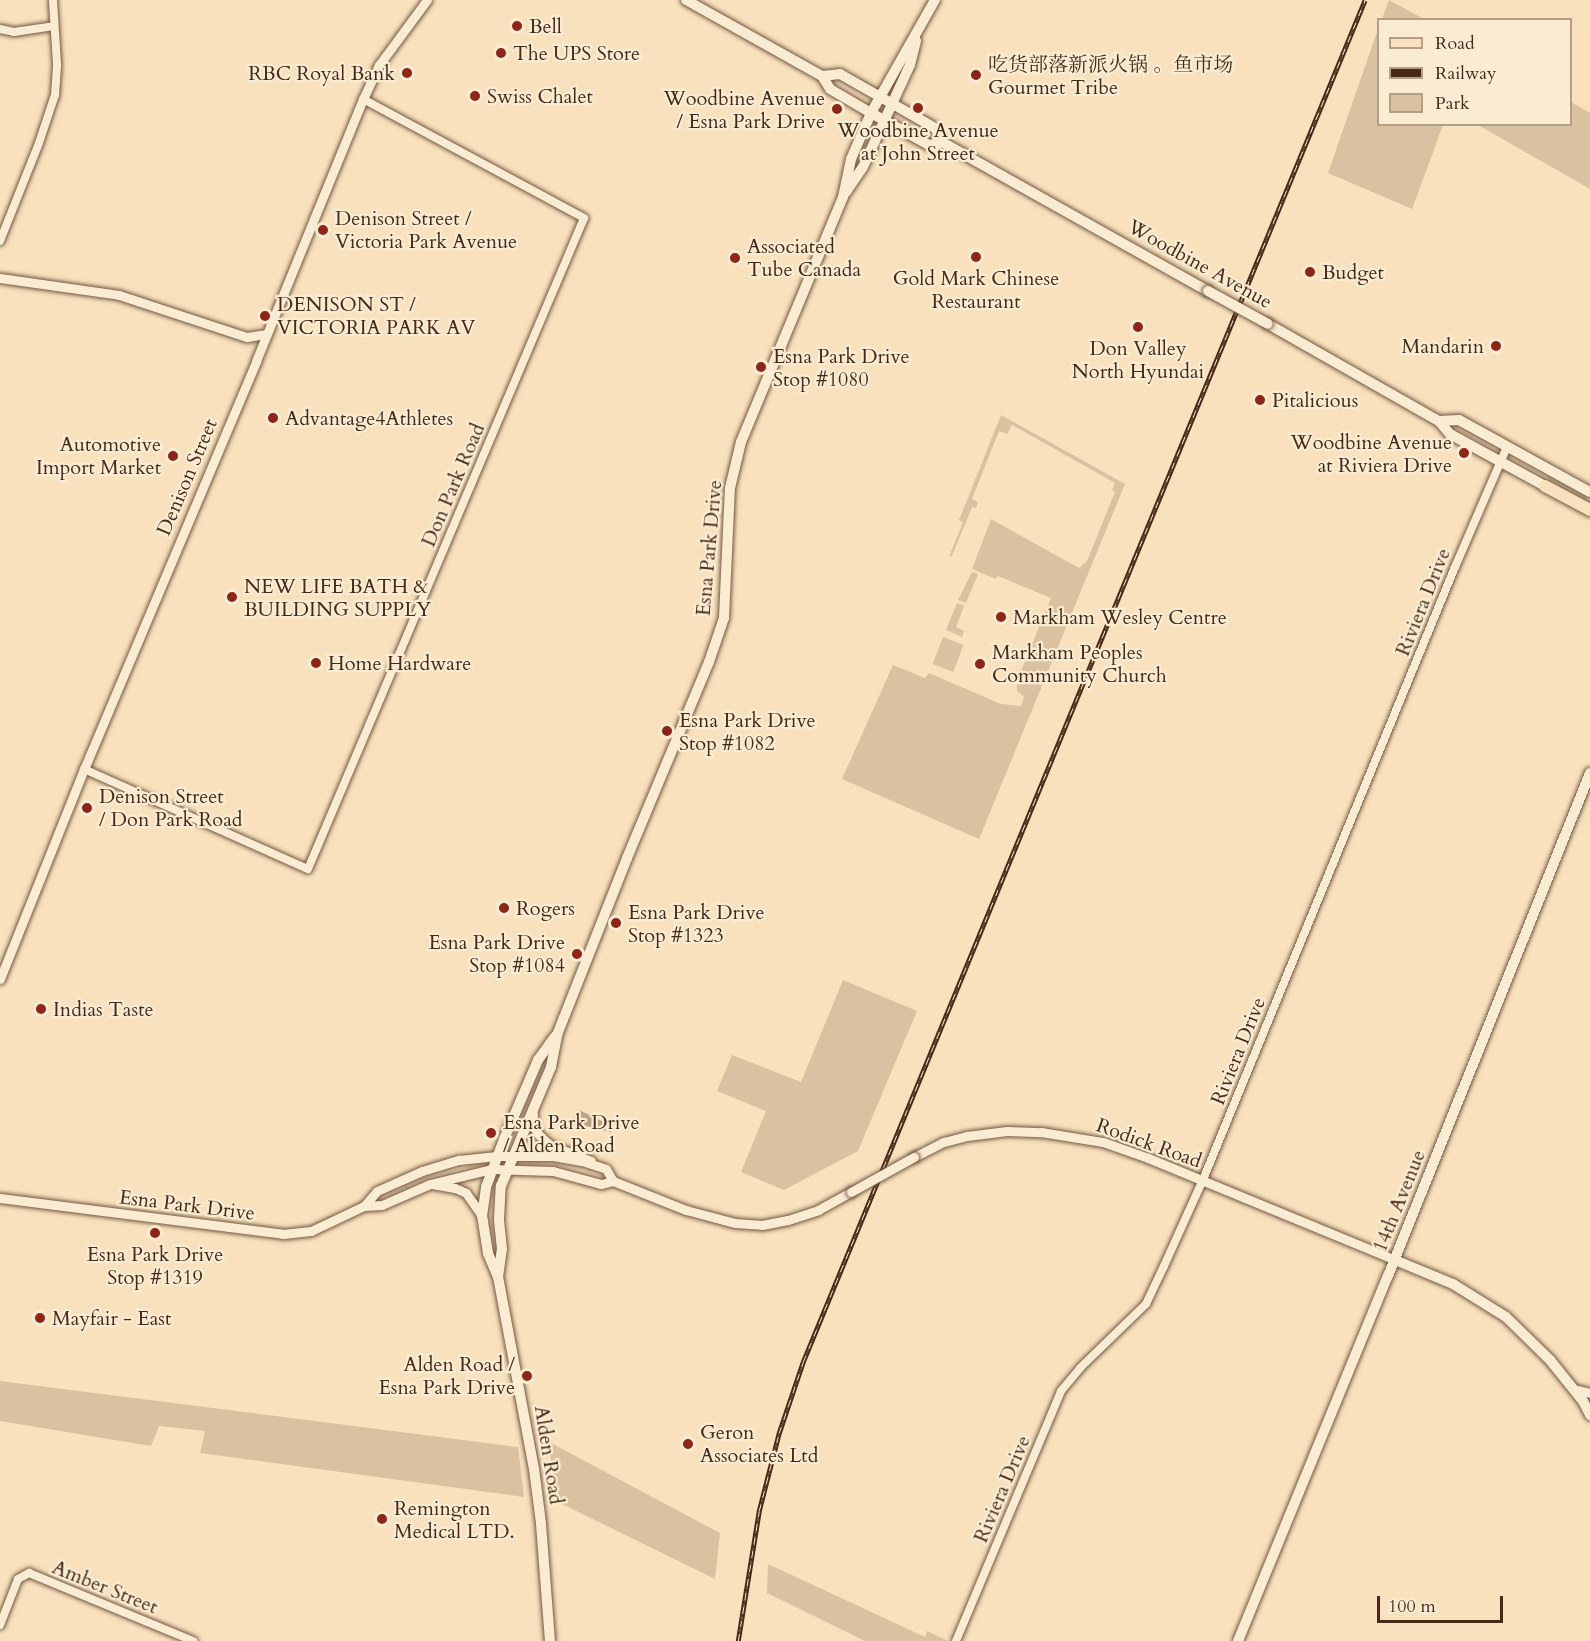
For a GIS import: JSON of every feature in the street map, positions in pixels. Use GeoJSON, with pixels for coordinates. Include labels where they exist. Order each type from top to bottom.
{"type":"FeatureCollection","features":[{"type":"Feature","properties":{"kind":"main road","name":"Woodbine Avenue"},"geometry":{"type":"LineString","coordinates":[[686,0],[822,76],[830,89],[928,145],[942,142]]}},
{"type":"Feature","properties":{"kind":"main road"},"geometry":{"type":"LineString","coordinates":[[919,32],[935,0]]}},
{"type":"Feature","properties":{"kind":"main road","name":"Esna Park Drive"},"geometry":{"type":"LineString","coordinates":[[508,1168],[551,1067],[557,1035],[627,858],[709,662],[724,618],[730,488],[741,442],[843,197],[851,159],[898,60],[919,32]]}},
{"type":"Feature","properties":{"kind":"main road","name":"Esna Park Drive"},"geometry":{"type":"LineString","coordinates":[[843,197],[863,167],[910,65],[919,32]]}},
{"type":"Feature","properties":{"kind":"main road","name":"Woodbine Avenue"},"geometry":{"type":"LineString","coordinates":[[822,76],[840,74],[879,96],[935,128],[942,142],[1439,422],[1450,434],[1590,510]]}},
{"type":"Feature","properties":{"kind":"main road","name":"Woodbine Avenue"},"geometry":{"type":"LineString","coordinates":[[1439,422],[1459,420],[1590,492]]}},
{"type":"Feature","properties":{"kind":"main road","name":"14th Avenue"},"geometry":{"type":"LineString","coordinates":[[1238,1641],[1395,1260],[1590,773]]}},
{"type":"Feature","properties":{"kind":"main road","name":"Esna Park Drive"},"geometry":{"type":"LineString","coordinates":[[497,1156],[538,1060],[557,1035]]}},
{"type":"Feature","properties":{"kind":"main road","name":"Alden Road"},"geometry":{"type":"LineString","coordinates":[[497,1156],[486,1187],[482,1216],[488,1253],[498,1276],[534,1469],[542,1523],[550,1641]]}},
{"type":"Feature","properties":{"kind":"main road","name":"Alden Road"},"geometry":{"type":"LineString","coordinates":[[498,1276],[502,1249],[499,1219],[501,1186],[508,1168]]}},
{"type":"Feature","properties":{"kind":"main road","name":"Rodick Road"},"geometry":{"type":"LineString","coordinates":[[1395,1260],[1452,1284],[1506,1317],[1550,1360],[1574,1389],[1590,1415]]}},
{"type":"Feature","properties":{"kind":"street"},"geometry":{"type":"LineString","coordinates":[[0,241],[51,108],[57,64],[53,0]]}},
{"type":"Feature","properties":{"kind":"street","name":"Denison Street"},"geometry":{"type":"LineString","coordinates":[[0,980],[84,769],[363,99],[379,65],[427,0]]}},
{"type":"Feature","properties":{"kind":"street"},"geometry":{"type":"LineString","coordinates":[[0,29],[14,32],[54,26]]}},
{"type":"Feature","properties":{"kind":"street","name":"Don Park Road"},"geometry":{"type":"LineString","coordinates":[[84,769],[308,869],[584,218],[363,99]]}},
{"type":"Feature","properties":{"kind":"street"},"geometry":{"type":"LineString","coordinates":[[0,279],[119,294],[247,337],[267,334]]}},
{"type":"Feature","properties":{"kind":"street","name":"Riviera Drive"},"geometry":{"type":"LineString","coordinates":[[956,1641],[1061,1391],[1080,1368],[1146,1304],[1202,1182],[1507,447]]}},
{"type":"Feature","properties":{"kind":"street"},"geometry":{"type":"LineString","coordinates":[[534,1106],[532,1124],[539,1135],[550,1145],[581,1155],[606,1169],[613,1181]]}},
{"type":"Feature","properties":{"kind":"street","name":"Rodick Road"},"geometry":{"type":"LineString","coordinates":[[508,1168],[553,1171],[601,1184],[613,1181],[712,1219],[762,1225],[805,1215],[944,1142],[967,1136],[1007,1131],[1041,1132],[1103,1142],[1395,1260]]}},
{"type":"Feature","properties":{"kind":"street"},"geometry":{"type":"LineString","coordinates":[[513,1156],[554,1156],[606,1169]]}},
{"type":"Feature","properties":{"kind":"street","name":"Esna Park Drive"},"geometry":{"type":"LineString","coordinates":[[364,1206],[377,1191],[422,1171],[459,1160],[513,1156]]}},
{"type":"Feature","properties":{"kind":"street","name":"Esna Park Drive"},"geometry":{"type":"LineString","coordinates":[[0,1198],[283,1234],[311,1230],[364,1206],[382,1205],[430,1184],[492,1169],[508,1168]]}},
{"type":"Feature","properties":{"kind":"street"},"geometry":{"type":"LineString","coordinates":[[430,1184],[455,1188],[466,1193],[482,1216]]}},
{"type":"Feature","properties":{"kind":"street"},"geometry":{"type":"LineString","coordinates":[[1574,1389],[1590,1393]]}},
{"type":"Feature","properties":{"kind":"street","name":"Amber Street"},"geometry":{"type":"LineString","coordinates":[[0,1625],[18,1580],[29,1573],[192,1641]]}},
{"type":"Feature","properties":{"kind":"green space"},"geometry":{"type":"Polygon","coordinates":[[[1389,0],[1422,18],[1382,18],[1389,0]]]}},
{"type":"Feature","properties":{"kind":"green space"},"geometry":{"type":"Polygon","coordinates":[[[1377,32],[1377,126],[1443,126],[1412,209],[1328,173],[1377,32]]]}},
{"type":"Feature","properties":{"kind":"green space"},"geometry":{"type":"Polygon","coordinates":[[[1572,103],[1590,113],[1590,189],[1480,126],[1572,126],[1572,103]]]}},
{"type":"Feature","properties":{"kind":"green space"},"geometry":{"type":"Polygon","coordinates":[[[1001,415],[1125,484],[979,839],[842,779],[893,665],[925,678],[929,673],[1001,704],[1021,706],[1024,697],[1017,691],[1017,681],[1051,598],[998,576],[996,579],[972,569],[991,519],[1079,568],[1087,561],[1115,492],[1112,490],[1115,483],[1012,425],[1007,434],[999,431],[972,499],[978,502],[976,508],[972,507],[952,556],[949,557],[963,522],[959,520],[1001,415]]]}},
{"type":"Feature","properties":{"kind":"green space"},"geometry":{"type":"Polygon","coordinates":[[[972,572],[978,574],[966,603],[958,600],[972,572]]]}},
{"type":"Feature","properties":{"kind":"green space"},"geometry":{"type":"Polygon","coordinates":[[[957,603],[964,606],[956,627],[964,631],[962,637],[946,630],[957,603]]]}},
{"type":"Feature","properties":{"kind":"green space"},"geometry":{"type":"Polygon","coordinates":[[[943,637],[964,645],[953,672],[933,664],[943,637]]]}},
{"type":"Feature","properties":{"kind":"green space"},"geometry":{"type":"Polygon","coordinates":[[[843,980],[917,1011],[858,1151],[784,1190],[741,1172],[766,1111],[717,1091],[732,1055],[801,1082],[843,980]]]}},
{"type":"Feature","properties":{"kind":"green space"},"geometry":{"type":"Polygon","coordinates":[[[0,1381],[518,1447],[524,1497],[200,1453],[205,1431],[159,1426],[151,1446],[0,1421],[0,1381]]]}},
{"type":"Feature","properties":{"kind":"green space"},"geometry":{"type":"Polygon","coordinates":[[[549,1442],[720,1533],[715,1579],[556,1501],[549,1442]]]}},
{"type":"Feature","properties":{"kind":"green space"},"geometry":{"type":"Polygon","coordinates":[[[768,1564],[925,1637],[927,1631],[948,1641],[865,1641],[767,1593],[768,1564]]]}},
{"type":"Feature","properties":{"kind":"shaded area"},"geometry":{"type":"Polygon","coordinates":[[[579,1110],[612,1126],[611,1132],[573,1123],[572,1118],[576,1117],[579,1110]]]}},
{"type":"Feature","properties":{"kind":"railway"},"geometry":{"type":"LineString","coordinates":[[738,1641],[759,1511],[779,1433],[803,1362],[1365,0]]}},
{"type":"Feature","properties":{"kind":"place","name":"Bell"},"geometry":{"type":"Point","coordinates":[517,26]}},
{"type":"Feature","properties":{"kind":"place","name":"The UPS Store"},"geometry":{"type":"Point","coordinates":[501,53]}},
{"type":"Feature","properties":{"kind":"place","name":"RBC Royal Bank"},"geometry":{"type":"Point","coordinates":[407,73]}},
{"type":"Feature","properties":{"kind":"place","name":"吃货部落新派火锅 。鱼市场 Gourmet Tribe"},"geometry":{"type":"Point","coordinates":[976,75]}},
{"type":"Feature","properties":{"kind":"place","name":"Swiss Chalet"},"geometry":{"type":"Point","coordinates":[475,96]}},
{"type":"Feature","properties":{"kind":"place","name":"Woodbine Avenue at John Street"},"geometry":{"type":"Point","coordinates":[918,108]}},
{"type":"Feature","properties":{"kind":"place","name":"Woodbine Avenue / Esna Park Drive"},"geometry":{"type":"Point","coordinates":[837,109]}},
{"type":"Feature","properties":{"kind":"place","name":"Denison Street / Victoria Park Avenue"},"geometry":{"type":"Point","coordinates":[323,230]}},
{"type":"Feature","properties":{"kind":"place","name":"Gold Mark Chinese Restaurant"},"geometry":{"type":"Point","coordinates":[976,257]}},
{"type":"Feature","properties":{"kind":"place","name":"Associated Tube Canada"},"geometry":{"type":"Point","coordinates":[735,258]}},
{"type":"Feature","properties":{"kind":"place","name":"Budget"},"geometry":{"type":"Point","coordinates":[1310,272]}},
{"type":"Feature","properties":{"kind":"place","name":"DENISON ST / VICTORIA PARK AV"},"geometry":{"type":"Point","coordinates":[265,316]}},
{"type":"Feature","properties":{"kind":"place","name":"Don Valley North Hyundai"},"geometry":{"type":"Point","coordinates":[1138,327]}},
{"type":"Feature","properties":{"kind":"place","name":"Mandarin"},"geometry":{"type":"Point","coordinates":[1496,346]}},
{"type":"Feature","properties":{"kind":"place","name":"Esna Park Drive Stop #1080"},"geometry":{"type":"Point","coordinates":[761,367]}},
{"type":"Feature","properties":{"kind":"place","name":"Pitalicious"},"geometry":{"type":"Point","coordinates":[1260,400]}},
{"type":"Feature","properties":{"kind":"place","name":"Advantage4Athletes"},"geometry":{"type":"Point","coordinates":[273,418]}},
{"type":"Feature","properties":{"kind":"place","name":"Woodbine Avenue at Riviera Drive"},"geometry":{"type":"Point","coordinates":[1464,453]}},
{"type":"Feature","properties":{"kind":"place","name":"Automotive Import Market"},"geometry":{"type":"Point","coordinates":[173,456]}},
{"type":"Feature","properties":{"kind":"place","name":"NEW LIFE BATH & BUILDING SUPPLY"},"geometry":{"type":"Point","coordinates":[232,597]}},
{"type":"Feature","properties":{"kind":"place","name":"Markham Wesley Centre"},"geometry":{"type":"Point","coordinates":[1001,617]}},
{"type":"Feature","properties":{"kind":"place","name":"Home Hardware"},"geometry":{"type":"Point","coordinates":[316,663]}},
{"type":"Feature","properties":{"kind":"place","name":"Markham Peoples Community Church"},"geometry":{"type":"Point","coordinates":[980,664]}},
{"type":"Feature","properties":{"kind":"place","name":"Esna Park Drive Stop #1082"},"geometry":{"type":"Point","coordinates":[667,731]}},
{"type":"Feature","properties":{"kind":"place","name":"Denison Street / Don Park Road"},"geometry":{"type":"Point","coordinates":[87,808]}},
{"type":"Feature","properties":{"kind":"place","name":"Rogers"},"geometry":{"type":"Point","coordinates":[504,908]}},
{"type":"Feature","properties":{"kind":"place","name":"Esna Park Drive Stop #1323"},"geometry":{"type":"Point","coordinates":[616,923]}},
{"type":"Feature","properties":{"kind":"place","name":"Esna Park Drive Stop #1084"},"geometry":{"type":"Point","coordinates":[577,954]}},
{"type":"Feature","properties":{"kind":"place","name":"Indias Taste"},"geometry":{"type":"Point","coordinates":[41,1009]}},
{"type":"Feature","properties":{"kind":"place","name":"Esna Park Drive / Alden Road"},"geometry":{"type":"Point","coordinates":[491,1133]}},
{"type":"Feature","properties":{"kind":"place","name":"Esna Park Drive Stop #1319"},"geometry":{"type":"Point","coordinates":[155,1233]}},
{"type":"Feature","properties":{"kind":"place","name":"Mayfair - East"},"geometry":{"type":"Point","coordinates":[40,1318]}},
{"type":"Feature","properties":{"kind":"place","name":"Alden Road / Esna Park Drive"},"geometry":{"type":"Point","coordinates":[527,1376]}},
{"type":"Feature","properties":{"kind":"place","name":"Geron Associates Ltd"},"geometry":{"type":"Point","coordinates":[688,1444]}},
{"type":"Feature","properties":{"kind":"place","name":"Remington Medical LTD."},"geometry":{"type":"Point","coordinates":[382,1519]}}]}
